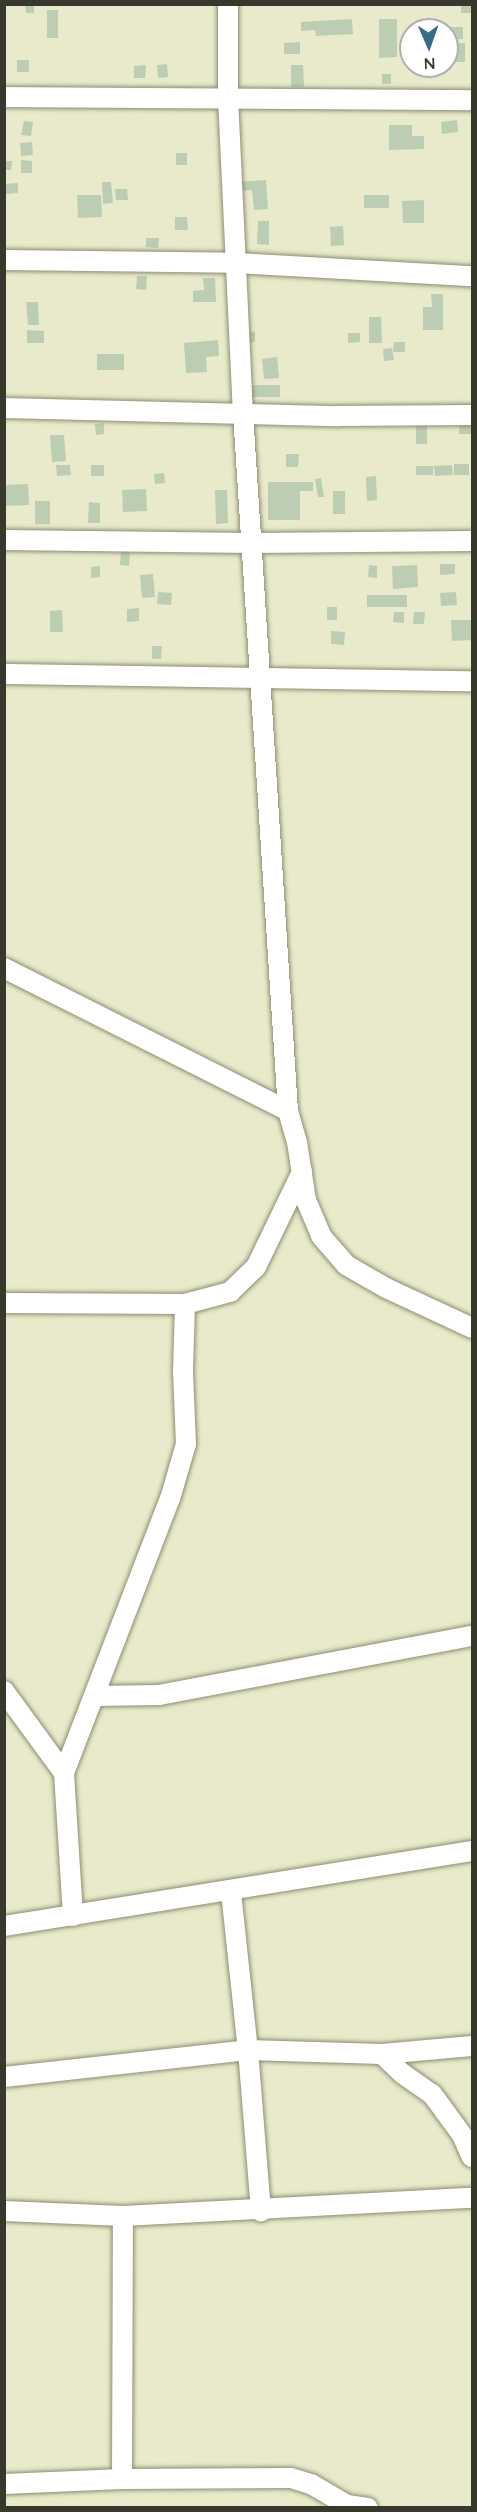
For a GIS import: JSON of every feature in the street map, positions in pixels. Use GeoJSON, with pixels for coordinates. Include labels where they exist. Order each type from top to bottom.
{"type":"FeatureCollection","features":[{"type":"Feature","properties":{"kind":"street"},"geometry":{"type":"LineString","coordinates":[[228,4],[228,98],[243,413],[288,1110],[297,1142],[306,1200],[321,1236],[346,1265],[386,1288],[472,1328]]}},
{"type":"Feature","properties":{"kind":"street"},"geometry":{"type":"LineString","coordinates":[[4,97],[472,100]]}},
{"type":"Feature","properties":{"kind":"street"},"geometry":{"type":"LineString","coordinates":[[4,260],[236,263],[472,276]]}},
{"type":"Feature","properties":{"kind":"street"},"geometry":{"type":"LineString","coordinates":[[4,408],[472,416]]}},
{"type":"Feature","properties":{"kind":"street"},"geometry":{"type":"LineString","coordinates":[[4,540],[252,543],[472,541]]}},
{"type":"Feature","properties":{"kind":"street"},"geometry":{"type":"LineString","coordinates":[[4,674],[472,681]]}},
{"type":"Feature","properties":{"kind":"street"},"geometry":{"type":"LineString","coordinates":[[4,968],[288,1110]]}},
{"type":"Feature","properties":{"kind":"street"},"geometry":{"type":"LineString","coordinates":[[4,1303],[185,1304],[230,1292],[256,1267],[302,1172]]}},
{"type":"Feature","properties":{"kind":"street"},"geometry":{"type":"LineString","coordinates":[[74,1916],[64,1773],[170,1498],[186,1444],[183,1372],[185,1304]]}},
{"type":"Feature","properties":{"kind":"street"},"geometry":{"type":"LineString","coordinates":[[94,1696],[159,1695],[472,1636]]}},
{"type":"Feature","properties":{"kind":"street"},"geometry":{"type":"LineString","coordinates":[[4,1691],[64,1773]]}},
{"type":"Feature","properties":{"kind":"street"},"geometry":{"type":"LineString","coordinates":[[4,1926],[231,1892],[472,1851]]}},
{"type":"Feature","properties":{"kind":"street"},"geometry":{"type":"LineString","coordinates":[[231,1892],[248,2050],[261,2211]]}},
{"type":"Feature","properties":{"kind":"street"},"geometry":{"type":"LineString","coordinates":[[4,2077],[248,2050],[382,2054],[472,2046]]}},
{"type":"Feature","properties":{"kind":"street"},"geometry":{"type":"LineString","coordinates":[[382,2054],[432,2094],[462,2135],[472,2157]]}},
{"type":"Feature","properties":{"kind":"street"},"geometry":{"type":"LineString","coordinates":[[4,2211],[123,2216],[261,2211],[472,2198]]}},
{"type":"Feature","properties":{"kind":"street"},"geometry":{"type":"LineString","coordinates":[[122,2479],[123,2216]]}},
{"type":"Feature","properties":{"kind":"street"},"geometry":{"type":"LineString","coordinates":[[4,2484],[122,2479],[291,2478],[312,2484],[348,2505],[368,2508]]}},
{"type":"Feature","properties":{"kind":"building"},"geometry":{"type":"Polygon","coordinates":[[[25,4],[34,4],[34,13],[26,13],[25,4]]]}},
{"type":"Feature","properties":{"kind":"building"},"geometry":{"type":"Polygon","coordinates":[[[461,4],[472,4],[472,13],[461,13],[461,4]]]}},
{"type":"Feature","properties":{"kind":"building"},"geometry":{"type":"Polygon","coordinates":[[[47,10],[58,10],[58,38],[47,38],[47,10]]]}},
{"type":"Feature","properties":{"kind":"building"},"geometry":{"type":"Polygon","coordinates":[[[352,19],[353,34],[316,36],[315,30],[301,31],[301,22],[352,19]]]}},
{"type":"Feature","properties":{"kind":"building"},"geometry":{"type":"Polygon","coordinates":[[[379,19],[397,19],[397,57],[379,58],[379,19]]]}},
{"type":"Feature","properties":{"kind":"building"},"geometry":{"type":"Polygon","coordinates":[[[459,27],[463,27],[463,39],[459,39],[459,27]]]}},
{"type":"Feature","properties":{"kind":"building"},"geometry":{"type":"Polygon","coordinates":[[[300,42],[300,54],[284,54],[284,43],[300,42]]]}},
{"type":"Feature","properties":{"kind":"building"},"geometry":{"type":"Polygon","coordinates":[[[459,43],[465,43],[465,62],[459,62],[459,43]]]}},
{"type":"Feature","properties":{"kind":"building"},"geometry":{"type":"Polygon","coordinates":[[[17,60],[29,60],[29,72],[17,72],[17,60]]]}},
{"type":"Feature","properties":{"kind":"building"},"geometry":{"type":"Polygon","coordinates":[[[167,64],[168,77],[158,78],[157,65],[167,64]]]}},
{"type":"Feature","properties":{"kind":"building"},"geometry":{"type":"Polygon","coordinates":[[[146,65],[145,78],[134,78],[134,66],[146,65]]]}},
{"type":"Feature","properties":{"kind":"building"},"geometry":{"type":"Polygon","coordinates":[[[291,65],[303,65],[304,87],[291,87],[291,65]]]}},
{"type":"Feature","properties":{"kind":"building"},"geometry":{"type":"Polygon","coordinates":[[[382,74],[391,74],[391,84],[382,84],[382,74]]]}},
{"type":"Feature","properties":{"kind":"building"},"geometry":{"type":"Polygon","coordinates":[[[457,120],[458,132],[442,134],[441,122],[457,120]]]}},
{"type":"Feature","properties":{"kind":"building"},"geometry":{"type":"Polygon","coordinates":[[[24,121],[33,122],[31,136],[21,135],[24,121]]]}},
{"type":"Feature","properties":{"kind":"building"},"geometry":{"type":"Polygon","coordinates":[[[389,125],[412,125],[412,136],[424,136],[424,149],[389,150],[389,125]]]}},
{"type":"Feature","properties":{"kind":"building"},"geometry":{"type":"Polygon","coordinates":[[[32,142],[33,155],[21,156],[20,143],[32,142]]]}},
{"type":"Feature","properties":{"kind":"building"},"geometry":{"type":"Polygon","coordinates":[[[176,153],[187,153],[187,165],[176,165],[176,153]]]}},
{"type":"Feature","properties":{"kind":"building"},"geometry":{"type":"Polygon","coordinates":[[[21,160],[32,161],[32,173],[21,173],[21,160]]]}},
{"type":"Feature","properties":{"kind":"building"},"geometry":{"type":"Polygon","coordinates":[[[4,161],[12,161],[11,170],[4,170],[4,161]]]}},
{"type":"Feature","properties":{"kind":"building"},"geometry":{"type":"Polygon","coordinates":[[[266,180],[268,209],[254,210],[252,190],[235,191],[234,182],[266,180]]]}},
{"type":"Feature","properties":{"kind":"building"},"geometry":{"type":"Polygon","coordinates":[[[102,182],[111,182],[113,203],[103,204],[102,182]]]}},
{"type":"Feature","properties":{"kind":"building"},"geometry":{"type":"Polygon","coordinates":[[[18,183],[18,193],[5,194],[4,184],[18,183]]]}},
{"type":"Feature","properties":{"kind":"building"},"geometry":{"type":"Polygon","coordinates":[[[115,189],[127,189],[128,200],[116,200],[115,189]]]}},
{"type":"Feature","properties":{"kind":"building"},"geometry":{"type":"Polygon","coordinates":[[[77,195],[101,195],[102,217],[78,218],[77,195]]]}},
{"type":"Feature","properties":{"kind":"building"},"geometry":{"type":"Polygon","coordinates":[[[364,195],[389,195],[389,208],[364,208],[364,195]]]}},
{"type":"Feature","properties":{"kind":"building"},"geometry":{"type":"Polygon","coordinates":[[[424,200],[424,223],[403,223],[402,201],[424,200]]]}},
{"type":"Feature","properties":{"kind":"building"},"geometry":{"type":"Polygon","coordinates":[[[175,217],[187,217],[188,230],[175,230],[175,217]]]}},
{"type":"Feature","properties":{"kind":"building"},"geometry":{"type":"Polygon","coordinates":[[[258,221],[269,221],[269,245],[257,244],[258,221]]]}},
{"type":"Feature","properties":{"kind":"building"},"geometry":{"type":"Polygon","coordinates":[[[343,226],[344,245],[331,246],[330,227],[343,226]]]}},
{"type":"Feature","properties":{"kind":"building"},"geometry":{"type":"Polygon","coordinates":[[[146,238],[159,238],[158,248],[146,247],[146,238]]]}},
{"type":"Feature","properties":{"kind":"building"},"geometry":{"type":"Polygon","coordinates":[[[137,276],[147,276],[146,290],[136,289],[137,276]]]}},
{"type":"Feature","properties":{"kind":"building"},"geometry":{"type":"Polygon","coordinates":[[[203,278],[215,278],[216,302],[193,302],[193,291],[204,290],[203,278]]]}},
{"type":"Feature","properties":{"kind":"building"},"geometry":{"type":"Polygon","coordinates":[[[431,294],[443,294],[443,330],[423,330],[423,307],[432,307],[431,294]]]}},
{"type":"Feature","properties":{"kind":"building"},"geometry":{"type":"Polygon","coordinates":[[[26,302],[38,302],[39,325],[28,325],[26,302]]]}},
{"type":"Feature","properties":{"kind":"building"},"geometry":{"type":"Polygon","coordinates":[[[369,317],[381,317],[382,343],[369,343],[369,317]]]}},
{"type":"Feature","properties":{"kind":"building"},"geometry":{"type":"Polygon","coordinates":[[[27,330],[44,331],[44,343],[27,343],[27,330]]]}},
{"type":"Feature","properties":{"kind":"building"},"geometry":{"type":"Polygon","coordinates":[[[255,332],[255,342],[246,343],[245,333],[255,332]]]}},
{"type":"Feature","properties":{"kind":"building"},"geometry":{"type":"Polygon","coordinates":[[[348,333],[360,333],[360,342],[348,343],[348,333]]]}},
{"type":"Feature","properties":{"kind":"building"},"geometry":{"type":"Polygon","coordinates":[[[218,340],[219,356],[206,357],[207,372],[186,373],[184,343],[218,340]]]}},
{"type":"Feature","properties":{"kind":"building"},"geometry":{"type":"Polygon","coordinates":[[[394,342],[405,342],[405,352],[393,352],[394,342]]]}},
{"type":"Feature","properties":{"kind":"building"},"geometry":{"type":"Polygon","coordinates":[[[392,348],[394,360],[384,361],[383,349],[392,348]]]}},
{"type":"Feature","properties":{"kind":"building"},"geometry":{"type":"Polygon","coordinates":[[[97,354],[124,354],[124,370],[97,370],[97,354]]]}},
{"type":"Feature","properties":{"kind":"building"},"geometry":{"type":"Polygon","coordinates":[[[277,357],[279,378],[264,379],[262,359],[277,357]]]}},
{"type":"Feature","properties":{"kind":"building"},"geometry":{"type":"Polygon","coordinates":[[[247,385],[280,385],[280,397],[248,397],[247,385]]]}},
{"type":"Feature","properties":{"kind":"building"},"geometry":{"type":"Polygon","coordinates":[[[460,420],[472,421],[472,434],[459,434],[460,420]]]}},
{"type":"Feature","properties":{"kind":"building"},"geometry":{"type":"Polygon","coordinates":[[[427,422],[427,444],[416,444],[416,423],[427,422]]]}},
{"type":"Feature","properties":{"kind":"building"},"geometry":{"type":"Polygon","coordinates":[[[104,423],[104,434],[96,435],[95,424],[104,423]]]}},
{"type":"Feature","properties":{"kind":"building"},"geometry":{"type":"Polygon","coordinates":[[[50,435],[64,435],[66,461],[52,462],[50,435]]]}},
{"type":"Feature","properties":{"kind":"building"},"geometry":{"type":"Polygon","coordinates":[[[286,454],[299,454],[298,467],[286,467],[286,454]]]}},
{"type":"Feature","properties":{"kind":"building"},"geometry":{"type":"Polygon","coordinates":[[[454,464],[469,464],[469,475],[454,475],[454,464]]]}},
{"type":"Feature","properties":{"kind":"building"},"geometry":{"type":"Polygon","coordinates":[[[56,465],[70,465],[71,475],[57,476],[56,465]]]}},
{"type":"Feature","properties":{"kind":"building"},"geometry":{"type":"Polygon","coordinates":[[[91,465],[104,465],[104,476],[91,476],[91,465]]]}},
{"type":"Feature","properties":{"kind":"building"},"geometry":{"type":"Polygon","coordinates":[[[452,465],[453,475],[435,476],[434,466],[452,465]]]}},
{"type":"Feature","properties":{"kind":"building"},"geometry":{"type":"Polygon","coordinates":[[[416,466],[433,466],[433,475],[416,475],[416,466]]]}},
{"type":"Feature","properties":{"kind":"building"},"geometry":{"type":"Polygon","coordinates":[[[164,473],[165,483],[155,484],[154,474],[164,473]]]}},
{"type":"Feature","properties":{"kind":"building"},"geometry":{"type":"Polygon","coordinates":[[[376,476],[377,500],[367,501],[366,477],[376,476]]]}},
{"type":"Feature","properties":{"kind":"building"},"geometry":{"type":"Polygon","coordinates":[[[321,478],[324,497],[318,497],[315,479],[321,478]]]}},
{"type":"Feature","properties":{"kind":"building"},"geometry":{"type":"Polygon","coordinates":[[[268,482],[313,482],[313,491],[300,491],[300,520],[268,520],[268,482]]]}},
{"type":"Feature","properties":{"kind":"building"},"geometry":{"type":"Polygon","coordinates":[[[28,484],[29,505],[4,506],[4,485],[28,484]]]}},
{"type":"Feature","properties":{"kind":"building"},"geometry":{"type":"Polygon","coordinates":[[[146,489],[147,511],[123,512],[122,490],[146,489]]]}},
{"type":"Feature","properties":{"kind":"building"},"geometry":{"type":"Polygon","coordinates":[[[215,490],[227,490],[228,523],[216,524],[215,490]]]}},
{"type":"Feature","properties":{"kind":"building"},"geometry":{"type":"Polygon","coordinates":[[[333,491],[345,491],[345,514],[333,514],[333,491]]]}},
{"type":"Feature","properties":{"kind":"building"},"geometry":{"type":"Polygon","coordinates":[[[35,501],[50,501],[50,524],[35,524],[35,501]]]}},
{"type":"Feature","properties":{"kind":"building"},"geometry":{"type":"Polygon","coordinates":[[[89,502],[100,503],[100,523],[88,523],[89,502]]]}},
{"type":"Feature","properties":{"kind":"building"},"geometry":{"type":"Polygon","coordinates":[[[121,552],[130,552],[129,566],[120,565],[121,552]]]}},
{"type":"Feature","properties":{"kind":"building"},"geometry":{"type":"Polygon","coordinates":[[[440,564],[455,564],[455,574],[440,575],[440,564]]]}},
{"type":"Feature","properties":{"kind":"building"},"geometry":{"type":"Polygon","coordinates":[[[369,565],[377,566],[377,578],[368,577],[369,565]]]}},
{"type":"Feature","properties":{"kind":"building"},"geometry":{"type":"Polygon","coordinates":[[[417,565],[418,587],[393,589],[392,566],[417,565]]]}},
{"type":"Feature","properties":{"kind":"building"},"geometry":{"type":"Polygon","coordinates":[[[100,566],[100,577],[91,578],[91,567],[100,566]]]}},
{"type":"Feature","properties":{"kind":"building"},"geometry":{"type":"Polygon","coordinates":[[[153,574],[155,597],[142,598],[140,575],[153,574]]]}},
{"type":"Feature","properties":{"kind":"building"},"geometry":{"type":"Polygon","coordinates":[[[158,592],[172,593],[171,605],[157,604],[158,592]]]}},
{"type":"Feature","properties":{"kind":"building"},"geometry":{"type":"Polygon","coordinates":[[[456,592],[457,605],[441,606],[440,593],[456,592]]]}},
{"type":"Feature","properties":{"kind":"building"},"geometry":{"type":"Polygon","coordinates":[[[367,595],[407,595],[407,607],[367,607],[367,595]]]}},
{"type":"Feature","properties":{"kind":"building"},"geometry":{"type":"Polygon","coordinates":[[[327,607],[337,607],[337,620],[327,620],[327,607]]]}},
{"type":"Feature","properties":{"kind":"building"},"geometry":{"type":"Polygon","coordinates":[[[139,608],[139,621],[127,622],[127,609],[139,608]]]}},
{"type":"Feature","properties":{"kind":"building"},"geometry":{"type":"Polygon","coordinates":[[[62,610],[63,632],[50,632],[50,611],[62,610]]]}},
{"type":"Feature","properties":{"kind":"building"},"geometry":{"type":"Polygon","coordinates":[[[394,612],[404,612],[404,623],[393,622],[394,612]]]}},
{"type":"Feature","properties":{"kind":"building"},"geometry":{"type":"Polygon","coordinates":[[[414,612],[425,612],[424,624],[413,624],[414,612]]]}},
{"type":"Feature","properties":{"kind":"building"},"geometry":{"type":"Polygon","coordinates":[[[451,620],[472,620],[472,640],[452,641],[451,620]]]}},
{"type":"Feature","properties":{"kind":"building"},"geometry":{"type":"Polygon","coordinates":[[[331,631],[345,632],[344,645],[331,644],[331,631]]]}},
{"type":"Feature","properties":{"kind":"building"},"geometry":{"type":"Polygon","coordinates":[[[152,646],[162,646],[161,659],[152,659],[152,646]]]}}]}
